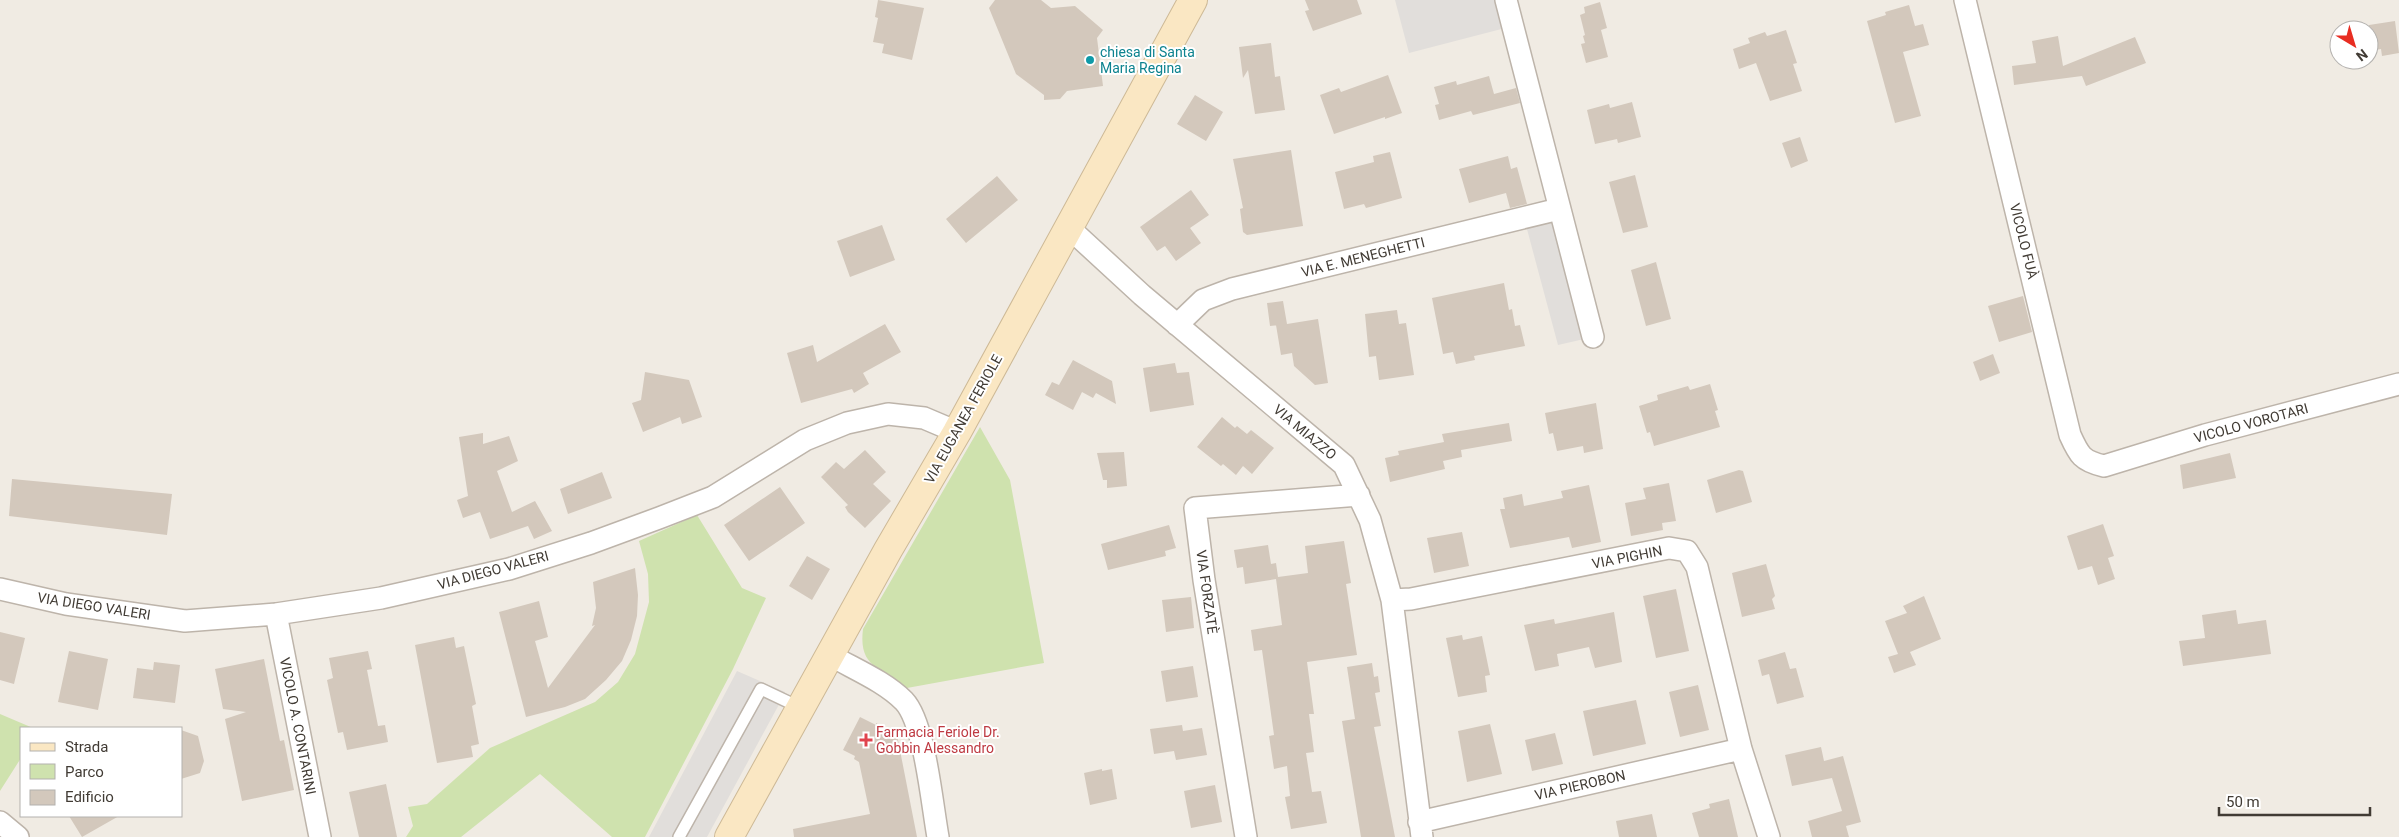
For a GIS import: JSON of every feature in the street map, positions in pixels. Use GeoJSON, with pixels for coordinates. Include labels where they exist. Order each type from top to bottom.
{"type":"FeatureCollection","features":[{"type":"Feature","properties":{"kind":"main road","name":"VIA EUGANEA FERIOLE"},"geometry":{"type":"LineString","coordinates":[[729,837],[830,655],[958,432],[1067,226],[1192,0]]}},
{"type":"Feature","properties":{"kind":"street"},"geometry":{"type":"LineString","coordinates":[[1506,0],[1593,337]]}},
{"type":"Feature","properties":{"kind":"street","name":"VICOLO FUÀ"},"geometry":{"type":"LineString","coordinates":[[1965,0],[2070,435],[2077,450],[2087,462],[2104,466]]}},
{"type":"Feature","properties":{"kind":"street","name":"VIA E. MENEGHETTI"},"geometry":{"type":"LineString","coordinates":[[1177,325],[1203,300],[1232,289],[1559,209]]}},
{"type":"Feature","properties":{"kind":"street","name":"VIA MIAZZO"},"geometry":{"type":"LineString","coordinates":[[1067,226],[1177,325],[1344,465],[1370,520],[1392,600],[1420,829]]}},
{"type":"Feature","properties":{"kind":"street","name":"VICOLO VOROTARI"},"geometry":{"type":"LineString","coordinates":[[2104,466],[2205,435],[2399,384]]}},
{"type":"Feature","properties":{"kind":"street","name":"VIA DIEGO VALERI"},"geometry":{"type":"LineString","coordinates":[[0,589],[66,604],[185,621],[276,614],[381,598],[509,569],[591,542],[713,497],[805,440],[847,423],[888,414],[924,418],[958,432]]}},
{"type":"Feature","properties":{"kind":"street","name":"VIA FORZATÈ"},"geometry":{"type":"LineString","coordinates":[[1246,837],[1204,580],[1196,508],[1359,494]]}},
{"type":"Feature","properties":{"kind":"street","name":"VIA PIGHIN"},"geometry":{"type":"LineString","coordinates":[[1392,600],[1411,599],[1669,548],[1688,551],[1697,567],[1741,749],[1769,837]]}},
{"type":"Feature","properties":{"kind":"street","name":"VICOLO A. CONTARINI"},"geometry":{"type":"LineString","coordinates":[[276,614],[320,837]]}},
{"type":"Feature","properties":{"kind":"street"},"geometry":{"type":"LineString","coordinates":[[830,655],[887,688],[905,702],[919,728],[938,837]]}},
{"type":"Feature","properties":{"kind":"street","name":"VIA PIEROBON"},"geometry":{"type":"LineString","coordinates":[[1420,829],[1741,749]]}},
{"type":"Feature","properties":{"kind":"street"},"geometry":{"type":"LineString","coordinates":[[0,822],[18,837]]}},
{"type":"Feature","properties":{"kind":"lane"},"geometry":{"type":"LineString","coordinates":[[679,837],[761,689],[801,708]]}},
{"type":"Feature","properties":{"kind":"green space"},"geometry":{"type":"Polygon","coordinates":[[[980,427],[1010,480],[1044,663],[907,688],[868,660],[862,642],[863,629],[980,427]]]}},
{"type":"Feature","properties":{"kind":"green space"},"geometry":{"type":"Polygon","coordinates":[[[697,515],[742,588],[766,598],[733,669],[645,837],[612,837],[540,774],[461,837],[406,837],[413,826],[408,807],[427,804],[490,748],[595,702],[618,682],[635,654],[649,602],[648,574],[639,541],[697,515]]]}},
{"type":"Feature","properties":{"kind":"green space"},"geometry":{"type":"Polygon","coordinates":[[[0,714],[31,727],[20,727],[20,760],[0,791],[0,714]]]}},
{"type":"Feature","properties":{"kind":"shaded area"},"geometry":{"type":"Polygon","coordinates":[[[1395,0],[1506,0],[1513,26],[1409,53],[1395,0]]]}},
{"type":"Feature","properties":{"kind":"shaded area"},"geometry":{"type":"Polygon","coordinates":[[[1559,209],[1593,337],[1558,345],[1524,218],[1559,209]]]}},
{"type":"Feature","properties":{"kind":"shaded area"},"geometry":{"type":"Polygon","coordinates":[[[737,671],[785,692],[782,699],[707,837],[649,837],[737,671]]]}},
{"type":"Feature","properties":{"kind":"building"},"geometry":{"type":"Polygon","coordinates":[[[878,0],[924,8],[912,60],[882,53],[884,44],[873,42],[878,18],[875,17],[878,0]]]}},
{"type":"Feature","properties":{"kind":"building","name":"chiesa di Santa Maria Regina"},"geometry":{"type":"Polygon","coordinates":[[[995,0],[1041,0],[1051,8],[1075,6],[1103,30],[1097,38],[1103,86],[1067,91],[1060,99],[1044,100],[1044,95],[1016,74],[989,8],[995,0]]]}},
{"type":"Feature","properties":{"kind":"building"},"geometry":{"type":"Polygon","coordinates":[[[1305,0],[1357,0],[1362,14],[1313,31],[1305,11],[1309,10],[1305,0]]]}},
{"type":"Feature","properties":{"kind":"building"},"geometry":{"type":"Polygon","coordinates":[[[1600,2],[1607,28],[1601,30],[1608,57],[1586,63],[1581,44],[1585,43],[1583,36],[1585,35],[1580,15],[1585,13],[1584,7],[1600,2]]]}},
{"type":"Feature","properties":{"kind":"building"},"geometry":{"type":"Polygon","coordinates":[[[1909,5],[1915,26],[1923,24],[1929,45],[1903,52],[1921,116],[1895,123],[1867,21],[1886,15],[1885,12],[1909,5]]]}},
{"type":"Feature","properties":{"kind":"building"},"geometry":{"type":"Polygon","coordinates":[[[2395,21],[2399,53],[2382,56],[2381,49],[2379,49],[2379,23],[2395,21]]]}},
{"type":"Feature","properties":{"kind":"building"},"geometry":{"type":"Polygon","coordinates":[[[1786,30],[1797,63],[1793,64],[1802,91],[1770,101],[1756,63],[1739,69],[1733,49],[1750,43],[1748,38],[1765,32],[1767,36],[1786,30]]]}},
{"type":"Feature","properties":{"kind":"building"},"geometry":{"type":"Polygon","coordinates":[[[2058,36],[2063,66],[2135,37],[2146,63],[2086,86],[2082,76],[2014,85],[2012,66],[2036,63],[2032,41],[2058,36]]]}},
{"type":"Feature","properties":{"kind":"building"},"geometry":{"type":"Polygon","coordinates":[[[1271,43],[1275,77],[1280,76],[1285,110],[1255,114],[1248,70],[1243,78],[1239,47],[1271,43]]]}},
{"type":"Feature","properties":{"kind":"building"},"geometry":{"type":"Polygon","coordinates":[[[1388,75],[1402,113],[1334,134],[1320,95],[1339,88],[1341,92],[1388,75]]]}},
{"type":"Feature","properties":{"kind":"building"},"geometry":{"type":"Polygon","coordinates":[[[1489,76],[1494,94],[1516,88],[1520,103],[1473,115],[1471,111],[1439,120],[1435,105],[1439,104],[1434,87],[1456,81],[1457,85],[1489,76]]]}},
{"type":"Feature","properties":{"kind":"building"},"geometry":{"type":"Polygon","coordinates":[[[1195,95],[1223,112],[1206,141],[1177,124],[1195,95]]]}},
{"type":"Feature","properties":{"kind":"building"},"geometry":{"type":"Polygon","coordinates":[[[1632,102],[1641,137],[1618,143],[1617,139],[1595,144],[1587,110],[1609,104],[1610,108],[1632,102]]]}},
{"type":"Feature","properties":{"kind":"building"},"geometry":{"type":"Polygon","coordinates":[[[1800,137],[1808,161],[1791,168],[1782,143],[1800,137]]]}},
{"type":"Feature","properties":{"kind":"building"},"geometry":{"type":"Polygon","coordinates":[[[1291,150],[1303,226],[1247,235],[1243,232],[1240,209],[1243,208],[1233,159],[1291,150]]]}},
{"type":"Feature","properties":{"kind":"building"},"geometry":{"type":"Polygon","coordinates":[[[1390,152],[1402,198],[1366,208],[1364,204],[1344,209],[1335,172],[1374,162],[1373,156],[1390,152]]]}},
{"type":"Feature","properties":{"kind":"building"},"geometry":{"type":"Polygon","coordinates":[[[1508,156],[1511,169],[1517,167],[1527,204],[1510,208],[1506,193],[1469,203],[1459,169],[1508,156]]]}},
{"type":"Feature","properties":{"kind":"building"},"geometry":{"type":"Polygon","coordinates":[[[1635,175],[1648,227],[1623,233],[1609,182],[1635,175]]]}},
{"type":"Feature","properties":{"kind":"building"},"geometry":{"type":"Polygon","coordinates":[[[997,176],[1018,200],[966,243],[946,219],[997,176]]]}},
{"type":"Feature","properties":{"kind":"building"},"geometry":{"type":"Polygon","coordinates":[[[1191,190],[1209,215],[1190,228],[1201,243],[1176,261],[1165,246],[1157,251],[1140,227],[1191,190]]]}},
{"type":"Feature","properties":{"kind":"building"},"geometry":{"type":"Polygon","coordinates":[[[882,225],[895,260],[850,277],[837,241],[882,225]]]}},
{"type":"Feature","properties":{"kind":"building"},"geometry":{"type":"Polygon","coordinates":[[[1656,262],[1671,319],[1646,326],[1631,270],[1656,262]]]}},
{"type":"Feature","properties":{"kind":"building"},"geometry":{"type":"Polygon","coordinates":[[[1504,283],[1509,310],[1512,309],[1515,326],[1520,325],[1525,346],[1474,356],[1475,360],[1456,364],[1453,352],[1443,354],[1432,298],[1504,283]]]}},
{"type":"Feature","properties":{"kind":"building"},"geometry":{"type":"Polygon","coordinates":[[[2023,296],[2032,332],[1999,342],[1988,306],[2023,296]]]}},
{"type":"Feature","properties":{"kind":"building"},"geometry":{"type":"Polygon","coordinates":[[[1283,301],[1287,324],[1318,319],[1328,383],[1315,385],[1294,366],[1292,353],[1281,355],[1276,325],[1270,326],[1267,303],[1283,301]]]}},
{"type":"Feature","properties":{"kind":"building"},"geometry":{"type":"Polygon","coordinates":[[[1397,310],[1399,324],[1406,323],[1414,375],[1379,380],[1376,356],[1369,357],[1365,314],[1397,310]]]}},
{"type":"Feature","properties":{"kind":"building"},"geometry":{"type":"Polygon","coordinates":[[[885,324],[901,352],[863,373],[869,384],[854,393],[852,389],[801,403],[787,353],[813,345],[817,362],[885,324]]]}},
{"type":"Feature","properties":{"kind":"building"},"geometry":{"type":"Polygon","coordinates":[[[1993,354],[2000,373],[1980,381],[1973,362],[1993,354]]]}},
{"type":"Feature","properties":{"kind":"building"},"geometry":{"type":"Polygon","coordinates":[[[1073,360],[1112,381],[1116,404],[1096,393],[1093,398],[1082,392],[1073,410],[1045,395],[1052,382],[1059,385],[1073,360]]]}},
{"type":"Feature","properties":{"kind":"building"},"geometry":{"type":"Polygon","coordinates":[[[1175,363],[1177,373],[1189,372],[1194,405],[1150,412],[1143,368],[1175,363]]]}},
{"type":"Feature","properties":{"kind":"building"},"geometry":{"type":"Polygon","coordinates":[[[645,372],[689,380],[702,417],[682,424],[680,417],[643,432],[632,403],[641,400],[645,372]]]}},
{"type":"Feature","properties":{"kind":"building"},"geometry":{"type":"Polygon","coordinates":[[[1710,384],[1718,410],[1715,411],[1720,427],[1654,446],[1650,432],[1647,433],[1639,406],[1658,400],[1657,395],[1688,386],[1690,390],[1710,384]]]}},
{"type":"Feature","properties":{"kind":"building"},"geometry":{"type":"Polygon","coordinates":[[[1596,403],[1603,449],[1584,453],[1583,446],[1557,451],[1553,433],[1549,434],[1545,413],[1596,403]]]}},
{"type":"Feature","properties":{"kind":"building"},"geometry":{"type":"Polygon","coordinates":[[[1222,417],[1235,428],[1237,426],[1247,434],[1251,430],[1274,448],[1252,474],[1243,466],[1236,475],[1197,447],[1222,417]]]}},
{"type":"Feature","properties":{"kind":"building"},"geometry":{"type":"Polygon","coordinates":[[[1509,423],[1512,441],[1461,450],[1462,457],[1443,461],[1445,469],[1390,482],[1385,458],[1399,455],[1398,451],[1444,442],[1442,434],[1509,423]]]}},
{"type":"Feature","properties":{"kind":"building"},"geometry":{"type":"Polygon","coordinates":[[[483,433],[483,444],[509,436],[518,461],[497,471],[512,512],[535,501],[552,531],[534,539],[528,526],[490,539],[480,512],[463,518],[457,500],[468,496],[459,437],[483,433]]]}},
{"type":"Feature","properties":{"kind":"building"},"geometry":{"type":"Polygon","coordinates":[[[865,450],[886,472],[873,484],[891,501],[865,528],[848,512],[845,507],[848,505],[821,477],[836,462],[844,469],[865,450]]]}},
{"type":"Feature","properties":{"kind":"building"},"geometry":{"type":"Polygon","coordinates":[[[1124,452],[1127,486],[1107,488],[1107,480],[1103,480],[1097,453],[1124,452]]]}},
{"type":"Feature","properties":{"kind":"building"},"geometry":{"type":"Polygon","coordinates":[[[2230,453],[2236,478],[2183,489],[2180,465],[2230,453]]]}},
{"type":"Feature","properties":{"kind":"building"},"geometry":{"type":"Polygon","coordinates":[[[1739,470],[1743,471],[1752,502],[1716,513],[1707,480],[1739,470]]]}},
{"type":"Feature","properties":{"kind":"building"},"geometry":{"type":"Polygon","coordinates":[[[602,472],[612,498],[568,514],[560,489],[602,472]]]}},
{"type":"Feature","properties":{"kind":"building"},"geometry":{"type":"Polygon","coordinates":[[[12,479],[172,494],[167,535],[9,516],[12,479]]]}},
{"type":"Feature","properties":{"kind":"building"},"geometry":{"type":"Polygon","coordinates":[[[1669,483],[1676,521],[1662,523],[1663,530],[1631,536],[1625,503],[1646,499],[1643,488],[1669,483]]]}},
{"type":"Feature","properties":{"kind":"building"},"geometry":{"type":"Polygon","coordinates":[[[1589,485],[1601,542],[1572,548],[1569,537],[1510,548],[1500,509],[1505,509],[1503,498],[1522,494],[1524,506],[1563,498],[1561,491],[1589,485]]]}},
{"type":"Feature","properties":{"kind":"building"},"geometry":{"type":"Polygon","coordinates":[[[780,487],[805,523],[749,561],[724,525],[780,487]]]}},
{"type":"Feature","properties":{"kind":"building"},"geometry":{"type":"Polygon","coordinates":[[[2103,524],[2114,556],[2108,558],[2115,579],[2098,585],[2092,566],[2078,570],[2067,536],[2103,524]]]}},
{"type":"Feature","properties":{"kind":"building"},"geometry":{"type":"Polygon","coordinates":[[[1169,525],[1176,548],[1165,551],[1166,556],[1108,570],[1101,544],[1169,525]]]}},
{"type":"Feature","properties":{"kind":"building"},"geometry":{"type":"Polygon","coordinates":[[[1462,532],[1469,566],[1434,573],[1427,538],[1462,532]]]}},
{"type":"Feature","properties":{"kind":"building"},"geometry":{"type":"Polygon","coordinates":[[[1344,541],[1351,583],[1346,584],[1357,655],[1307,662],[1314,714],[1309,714],[1314,752],[1306,753],[1312,792],[1321,791],[1327,823],[1291,829],[1285,797],[1290,796],[1287,766],[1274,769],[1269,736],[1274,735],[1262,650],[1254,651],[1251,630],[1282,625],[1276,579],[1245,584],[1243,567],[1237,568],[1234,550],[1268,545],[1271,564],[1276,563],[1278,577],[1308,573],[1305,546],[1344,541]]]}},
{"type":"Feature","properties":{"kind":"building"},"geometry":{"type":"Polygon","coordinates":[[[807,556],[830,569],[812,600],[789,586],[807,556]]]}},
{"type":"Feature","properties":{"kind":"building"},"geometry":{"type":"Polygon","coordinates":[[[1766,564],[1775,596],[1772,599],[1775,609],[1742,617],[1732,573],[1766,564]]]}},
{"type":"Feature","properties":{"kind":"building"},"geometry":{"type":"Polygon","coordinates":[[[635,568],[638,595],[637,616],[631,640],[622,661],[606,680],[585,699],[565,707],[526,717],[499,612],[539,601],[548,637],[535,641],[548,688],[595,625],[592,626],[596,608],[593,582],[635,568]]]}},
{"type":"Feature","properties":{"kind":"building"},"geometry":{"type":"Polygon","coordinates":[[[1676,589],[1689,651],[1656,658],[1643,596],[1676,589]]]}},
{"type":"Feature","properties":{"kind":"building"},"geometry":{"type":"Polygon","coordinates":[[[1924,596],[1941,639],[1910,652],[1916,665],[1894,673],[1888,657],[1898,654],[1885,621],[1907,613],[1903,606],[1924,596]]]}},
{"type":"Feature","properties":{"kind":"building"},"geometry":{"type":"Polygon","coordinates":[[[1191,597],[1194,628],[1166,632],[1162,600],[1191,597]]]}},
{"type":"Feature","properties":{"kind":"building"},"geometry":{"type":"Polygon","coordinates":[[[2236,610],[2238,624],[2266,620],[2271,654],[2183,666],[2179,641],[2205,638],[2202,615],[2236,610]]]}},
{"type":"Feature","properties":{"kind":"building"},"geometry":{"type":"Polygon","coordinates":[[[1614,612],[1622,662],[1595,668],[1589,647],[1557,654],[1559,666],[1535,671],[1524,625],[1554,619],[1555,624],[1614,612]]]}},
{"type":"Feature","properties":{"kind":"building"},"geometry":{"type":"Polygon","coordinates":[[[0,632],[25,638],[14,684],[0,680],[0,632]]]}},
{"type":"Feature","properties":{"kind":"building"},"geometry":{"type":"Polygon","coordinates":[[[1462,635],[1463,640],[1482,636],[1490,675],[1485,676],[1487,692],[1458,697],[1446,638],[1462,635]]]}},
{"type":"Feature","properties":{"kind":"building"},"geometry":{"type":"Polygon","coordinates":[[[454,637],[456,648],[464,646],[476,704],[472,706],[479,744],[471,746],[473,757],[437,763],[415,645],[454,637]]]}},
{"type":"Feature","properties":{"kind":"building"},"geometry":{"type":"Polygon","coordinates":[[[69,651],[108,659],[98,710],[58,702],[69,651]]]}},
{"type":"Feature","properties":{"kind":"building"},"geometry":{"type":"Polygon","coordinates":[[[368,651],[372,669],[367,670],[378,726],[385,725],[388,742],[347,750],[343,732],[338,733],[327,680],[333,678],[329,658],[368,651]]]}},
{"type":"Feature","properties":{"kind":"building"},"geometry":{"type":"Polygon","coordinates":[[[1785,652],[1790,669],[1796,668],[1804,697],[1777,704],[1769,674],[1762,676],[1758,660],[1785,652]]]}},
{"type":"Feature","properties":{"kind":"building"},"geometry":{"type":"Polygon","coordinates":[[[264,659],[280,741],[284,740],[294,790],[242,801],[225,719],[246,712],[223,709],[215,669],[264,659]]]}},
{"type":"Feature","properties":{"kind":"building"},"geometry":{"type":"Polygon","coordinates":[[[154,662],[180,665],[175,703],[133,698],[137,668],[153,670],[154,662]]]}},
{"type":"Feature","properties":{"kind":"building"},"geometry":{"type":"Polygon","coordinates":[[[1372,663],[1374,677],[1378,676],[1380,692],[1375,693],[1381,726],[1374,727],[1395,837],[1361,837],[1342,721],[1355,719],[1347,667],[1372,663]]]}},
{"type":"Feature","properties":{"kind":"building"},"geometry":{"type":"Polygon","coordinates":[[[1193,666],[1198,697],[1166,702],[1161,671],[1193,666]]]}},
{"type":"Feature","properties":{"kind":"building"},"geometry":{"type":"Polygon","coordinates":[[[1698,685],[1709,730],[1680,737],[1669,692],[1698,685]]]}},
{"type":"Feature","properties":{"kind":"building"},"geometry":{"type":"Polygon","coordinates":[[[1636,700],[1646,744],[1593,756],[1583,711],[1636,700]]]}},
{"type":"Feature","properties":{"kind":"building"},"geometry":{"type":"Polygon","coordinates":[[[860,717],[876,725],[876,723],[897,735],[917,837],[794,837],[793,829],[870,814],[859,762],[854,759],[855,756],[843,750],[860,717]]]}},
{"type":"Feature","properties":{"kind":"building"},"geometry":{"type":"Polygon","coordinates":[[[1490,724],[1502,774],[1467,782],[1458,731],[1490,724]]]}},
{"type":"Feature","properties":{"kind":"building"},"geometry":{"type":"Polygon","coordinates":[[[1182,725],[1183,731],[1202,728],[1207,755],[1176,760],[1174,751],[1154,754],[1150,729],[1182,725]]]}},
{"type":"Feature","properties":{"kind":"building"},"geometry":{"type":"Polygon","coordinates":[[[182,730],[198,736],[204,761],[200,773],[182,779],[182,730]]]}},
{"type":"Feature","properties":{"kind":"building"},"geometry":{"type":"Polygon","coordinates":[[[1555,733],[1563,764],[1532,771],[1525,740],[1555,733]]]}},
{"type":"Feature","properties":{"kind":"building"},"geometry":{"type":"Polygon","coordinates":[[[1821,747],[1824,761],[1843,756],[1861,822],[1846,826],[1849,837],[1812,837],[1808,821],[1842,811],[1832,778],[1792,786],[1785,755],[1821,747]]]}},
{"type":"Feature","properties":{"kind":"building"},"geometry":{"type":"Polygon","coordinates":[[[1102,769],[1102,771],[1112,769],[1117,799],[1090,805],[1084,773],[1102,769]]]}},
{"type":"Feature","properties":{"kind":"building"},"geometry":{"type":"Polygon","coordinates":[[[386,784],[397,837],[359,837],[349,792],[386,784]]]}},
{"type":"Feature","properties":{"kind":"building"},"geometry":{"type":"Polygon","coordinates":[[[1215,785],[1222,822],[1191,828],[1184,791],[1215,785]]]}},
{"type":"Feature","properties":{"kind":"building"},"geometry":{"type":"Polygon","coordinates":[[[1729,799],[1738,837],[1699,837],[1692,813],[1710,808],[1709,804],[1729,799]]]}},
{"type":"Feature","properties":{"kind":"building"},"geometry":{"type":"Polygon","coordinates":[[[1652,814],[1657,837],[1619,837],[1616,821],[1652,814]]]}},
{"type":"Feature","properties":{"kind":"building"},"geometry":{"type":"Polygon","coordinates":[[[70,817],[117,817],[82,837],[70,817]]]}},
{"type":"Feature","properties":{"kind":"place","name":"chiesa di Santa Maria Regina"},"geometry":{"type":"Point","coordinates":[1090,60]}},
{"type":"Feature","properties":{"kind":"place","name":"Farmacia Feriole Dr. Gobbin Alessandro"},"geometry":{"type":"Point","coordinates":[866,740]}}]}
